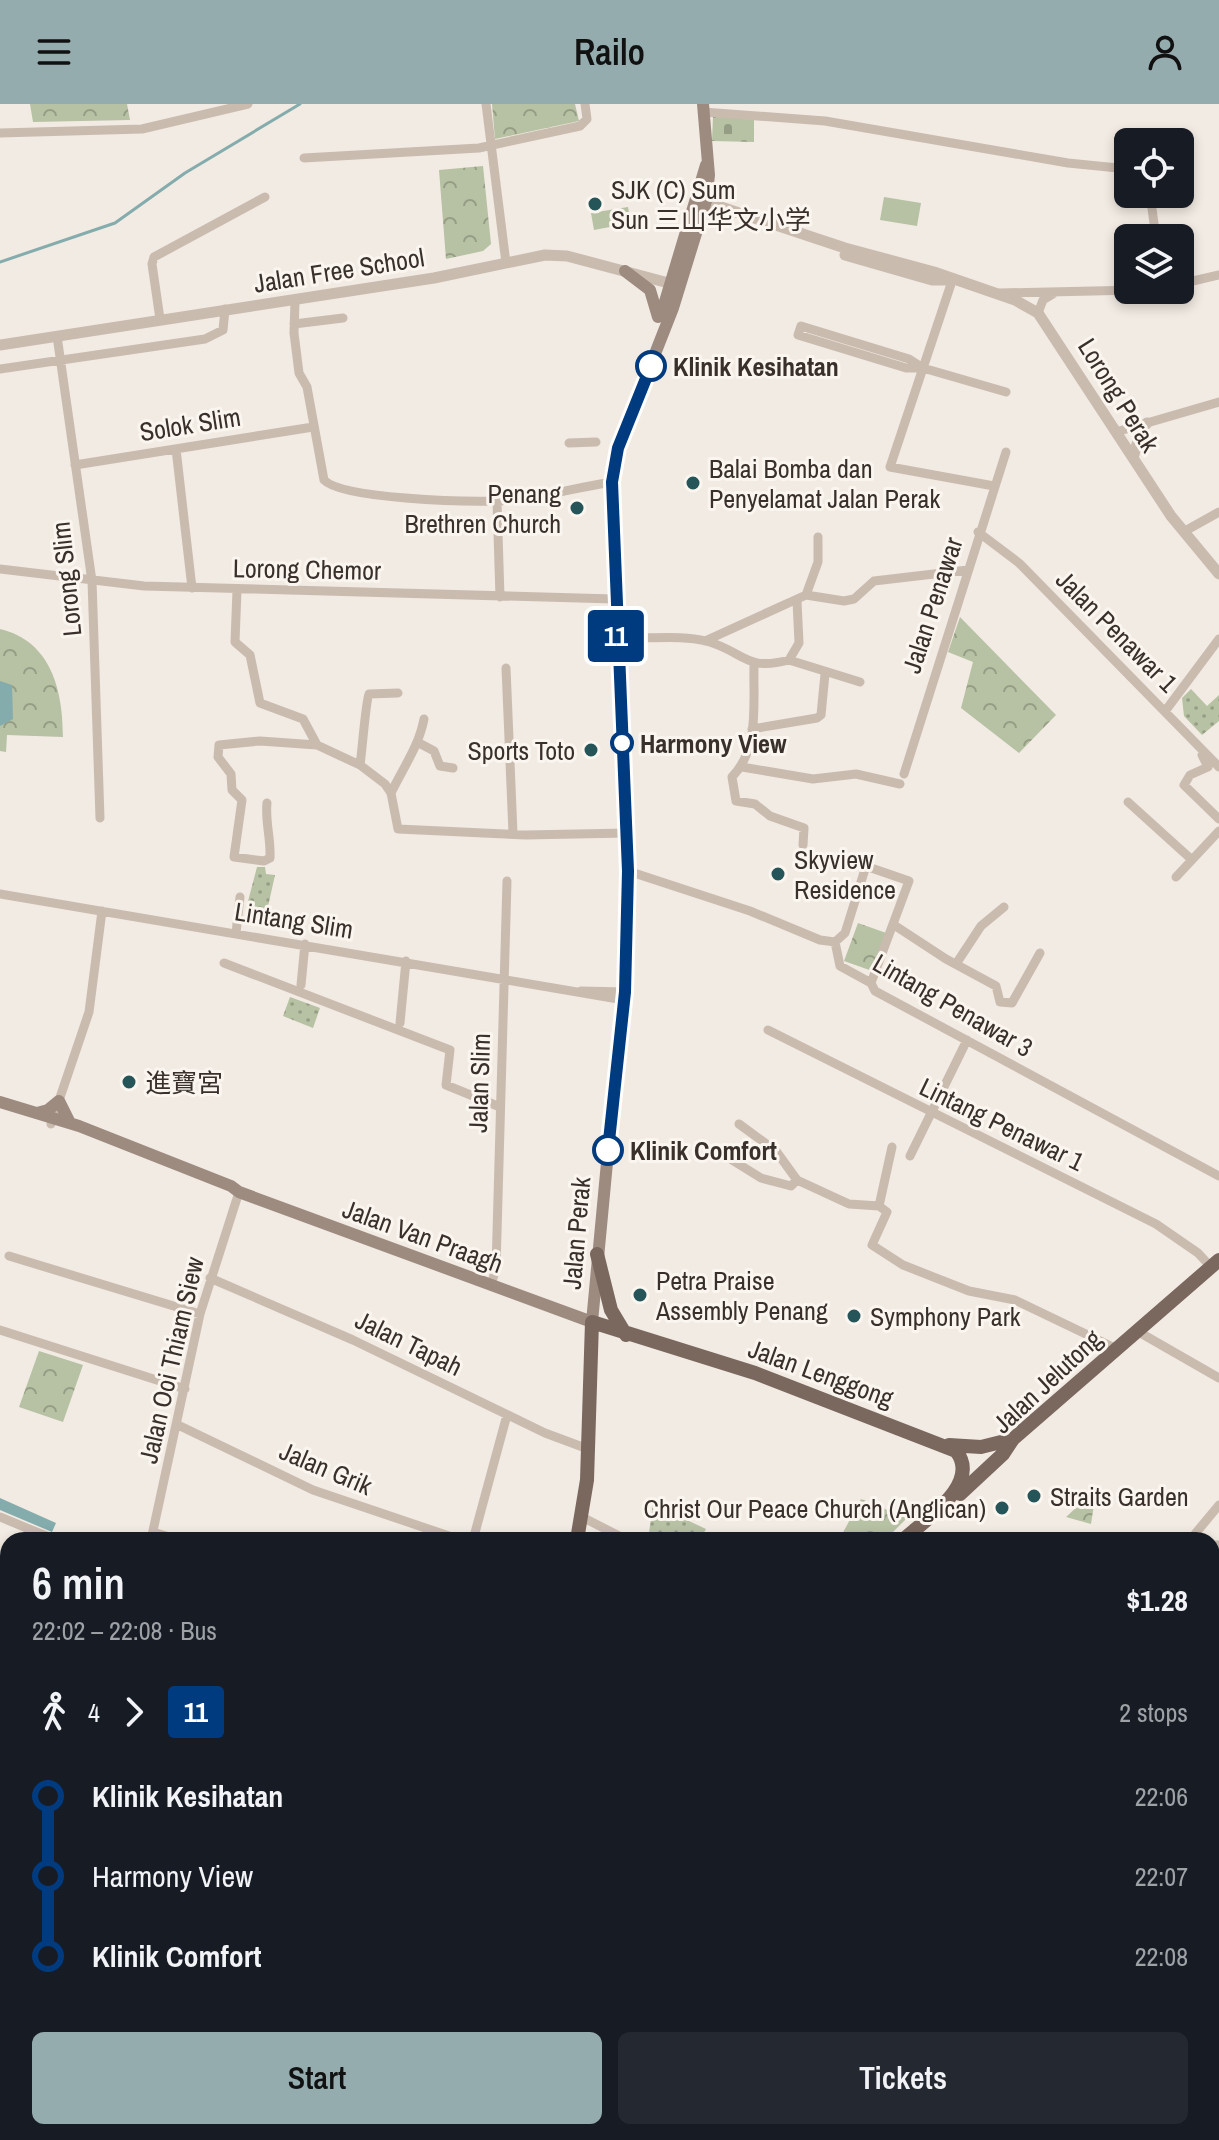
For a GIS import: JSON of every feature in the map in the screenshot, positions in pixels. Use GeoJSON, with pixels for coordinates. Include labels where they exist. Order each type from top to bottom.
{"type":"FeatureCollection","features":[{"type":"Feature","properties":{"kind":"main road","name":"Jalan Perak"},"geometry":{"type":"LineString","coordinates":[[579,1532],[588,1449],[597,1254],[625,996],[628,871],[614,599],[612,482],[618,448],[666,319],[664,305],[676,285],[700,224],[701,173],[706,165],[703,108]]}},
{"type":"Feature","properties":{"kind":"main road","name":"Jalan Perak"},"geometry":{"type":"LineString","coordinates":[[676,285],[701,200]]}},
{"type":"Feature","properties":{"kind":"main road"},"geometry":{"type":"LineString","coordinates":[[625,271],[654,297],[661,336]]}},
{"type":"Feature","properties":{"kind":"main road"},"geometry":{"type":"LineString","coordinates":[[37,1113],[48,1110],[59,1101],[63,1115],[72,1124]]}},
{"type":"Feature","properties":{"kind":"main road","name":"Jalan Van Praagh"},"geometry":{"type":"LineString","coordinates":[[0,1102],[37,1113],[229,1193],[239,1192]]}},
{"type":"Feature","properties":{"kind":"main road","name":"Jalan Van Praagh"},"geometry":{"type":"LineString","coordinates":[[0,1110],[72,1124],[239,1192],[596,1324]]}},
{"type":"Feature","properties":{"kind":"main road"},"geometry":{"type":"LineString","coordinates":[[597,1254],[603,1267],[611,1310],[626,1335]]}},
{"type":"Feature","properties":{"kind":"main road","name":"Jalan Jelutong"},"geometry":{"type":"LineString","coordinates":[[919,1532],[1003,1454],[1013,1439],[1215,1263]]}},
{"type":"Feature","properties":{"kind":"main road","name":"Jalan Lenggong"},"geometry":{"type":"LineString","coordinates":[[596,1324],[755,1373],[941,1444],[961,1458],[965,1469],[963,1483],[911,1532]]}},
{"type":"Feature","properties":{"kind":"main road","name":"Jalan Lenggong"},"geometry":{"type":"LineString","coordinates":[[941,1444],[975,1448],[1013,1439]]}},
{"type":"Feature","properties":{"kind":"street"},"geometry":{"type":"LineString","coordinates":[[0,133],[142,129],[248,104]]}},
{"type":"Feature","properties":{"kind":"street"},"geometry":{"type":"LineString","coordinates":[[486,104],[506,263]]}},
{"type":"Feature","properties":{"kind":"street"},"geometry":{"type":"LineString","coordinates":[[304,158],[489,144],[584,125],[587,119],[585,104]]}},
{"type":"Feature","properties":{"kind":"street"},"geometry":{"type":"LineString","coordinates":[[703,108],[825,121],[962,146],[1114,167]]}},
{"type":"Feature","properties":{"kind":"street"},"geometry":{"type":"LineString","coordinates":[[160,319],[152,264],[154,257],[265,197]]}},
{"type":"Feature","properties":{"kind":"street"},"geometry":{"type":"LineString","coordinates":[[701,200],[845,248],[997,293],[1038,313],[1043,300],[1061,292]]}},
{"type":"Feature","properties":{"kind":"street"},"geometry":{"type":"LineString","coordinates":[[700,224],[707,215],[720,213],[862,261],[932,280],[952,281]]}},
{"type":"Feature","properties":{"kind":"street","name":"Jalan Free School"},"geometry":{"type":"LineString","coordinates":[[0,345],[225,309],[295,301],[553,254],[676,285]]}},
{"type":"Feature","properties":{"kind":"street"},"geometry":{"type":"LineString","coordinates":[[1194,281],[1219,275]]}},
{"type":"Feature","properties":{"kind":"street"},"geometry":{"type":"LineString","coordinates":[[952,281],[890,467],[994,486]]}},
{"type":"Feature","properties":{"kind":"street"},"geometry":{"type":"LineString","coordinates":[[997,293],[1114,291]]}},
{"type":"Feature","properties":{"kind":"street"},"geometry":{"type":"LineString","coordinates":[[295,301],[299,373],[307,387],[324,480],[331,487],[371,496],[497,501],[612,482]]}},
{"type":"Feature","properties":{"kind":"street"},"geometry":{"type":"LineString","coordinates":[[0,369],[205,339],[223,330],[225,309]]}},
{"type":"Feature","properties":{"kind":"street","name":"Lorong Perak"},"geometry":{"type":"LineString","coordinates":[[1038,313],[1133,458],[1219,574]]}},
{"type":"Feature","properties":{"kind":"street"},"geometry":{"type":"LineString","coordinates":[[294,324],[343,318]]}},
{"type":"Feature","properties":{"kind":"street"},"geometry":{"type":"LineString","coordinates":[[923,368],[909,359],[801,326],[798,335],[906,368],[923,368],[1006,392]]}},
{"type":"Feature","properties":{"kind":"street","name":"Lorong Slim"},"geometry":{"type":"LineString","coordinates":[[57,336],[92,581],[100,818]]}},
{"type":"Feature","properties":{"kind":"street"},"geometry":{"type":"LineString","coordinates":[[1116,432],[1219,402]]}},
{"type":"Feature","properties":{"kind":"street"},"geometry":{"type":"LineString","coordinates":[[1133,458],[1141,430],[1147,423]]}},
{"type":"Feature","properties":{"kind":"street","name":"Solok Slim"},"geometry":{"type":"LineString","coordinates":[[75,465],[313,427]]}},
{"type":"Feature","properties":{"kind":"street"},"geometry":{"type":"LineString","coordinates":[[569,443],[596,442]]}},
{"type":"Feature","properties":{"kind":"street"},"geometry":{"type":"LineString","coordinates":[[176,449],[192,588]]}},
{"type":"Feature","properties":{"kind":"street","name":"Jalan Penawar"},"geometry":{"type":"LineString","coordinates":[[904,774],[978,532],[1006,452]]}},
{"type":"Feature","properties":{"kind":"street"},"geometry":{"type":"LineString","coordinates":[[497,501],[500,597]]}},
{"type":"Feature","properties":{"kind":"street"},"geometry":{"type":"LineString","coordinates":[[1185,531],[1219,512]]}},
{"type":"Feature","properties":{"kind":"street","name":"Jalan Penawar 1"},"geometry":{"type":"LineString","coordinates":[[978,532],[1019,563],[1219,767]]}},
{"type":"Feature","properties":{"kind":"street"},"geometry":{"type":"LineString","coordinates":[[789,660],[799,643],[802,598],[818,562],[818,537]]}},
{"type":"Feature","properties":{"kind":"street","name":"Lorong Chemor"},"geometry":{"type":"LineString","coordinates":[[0,569],[92,581],[192,588],[614,599]]}},
{"type":"Feature","properties":{"kind":"street"},"geometry":{"type":"LineString","coordinates":[[705,641],[802,598],[844,601],[854,599],[874,581],[968,570]]}},
{"type":"Feature","properties":{"kind":"street"},"geometry":{"type":"LineString","coordinates":[[237,590],[235,642],[250,655],[260,703],[303,719],[317,745]]}},
{"type":"Feature","properties":{"kind":"street"},"geometry":{"type":"LineString","coordinates":[[616,637],[705,641],[754,665],[789,660],[825,674],[860,682]]}},
{"type":"Feature","properties":{"kind":"street"},"geometry":{"type":"LineString","coordinates":[[1219,639],[1166,710],[1167,717],[1208,763],[1185,782],[1186,790],[1219,819]]}},
{"type":"Feature","properties":{"kind":"street"},"geometry":{"type":"LineString","coordinates":[[754,665],[752,729],[748,754],[742,767],[732,777],[734,800],[755,804],[770,816],[804,828],[803,845]]}},
{"type":"Feature","properties":{"kind":"street"},"geometry":{"type":"LineString","coordinates":[[506,668],[513,833]]}},
{"type":"Feature","properties":{"kind":"street"},"geometry":{"type":"LineString","coordinates":[[752,729],[821,715],[825,674]]}},
{"type":"Feature","properties":{"kind":"street"},"geometry":{"type":"LineString","coordinates":[[360,765],[367,724],[365,701],[369,694],[398,693]]}},
{"type":"Feature","properties":{"kind":"street"},"geometry":{"type":"LineString","coordinates":[[391,793],[419,743],[424,719]]}},
{"type":"Feature","properties":{"kind":"street"},"geometry":{"type":"LineString","coordinates":[[267,803],[265,823],[270,837],[270,858],[264,861],[234,857],[242,800],[232,790],[231,774],[218,757],[219,745],[260,741],[317,745],[360,765],[378,778],[391,793],[398,829],[627,833]]}},
{"type":"Feature","properties":{"kind":"street"},"geometry":{"type":"LineString","coordinates":[[419,743],[434,751],[440,766],[453,768]]}},
{"type":"Feature","properties":{"kind":"street"},"geometry":{"type":"LineString","coordinates":[[742,767],[813,779],[856,774],[900,784]]}},
{"type":"Feature","properties":{"kind":"street"},"geometry":{"type":"LineString","coordinates":[[1128,802],[1191,859]]}},
{"type":"Feature","properties":{"kind":"street"},"geometry":{"type":"LineString","coordinates":[[1176,877],[1219,831]]}},
{"type":"Feature","properties":{"kind":"street"},"geometry":{"type":"LineString","coordinates":[[851,861],[909,881],[871,983]]}},
{"type":"Feature","properties":{"kind":"street"},"geometry":{"type":"LineString","coordinates":[[628,871],[750,911],[820,940],[835,942],[845,933],[866,866]]}},
{"type":"Feature","properties":{"kind":"street","name":"Jalan Slim"},"geometry":{"type":"LineString","coordinates":[[491,1285],[496,1268],[507,881]]}},
{"type":"Feature","properties":{"kind":"street","name":"Lintang Slim"},"geometry":{"type":"LineString","coordinates":[[0,894],[503,977],[581,991],[588,996],[625,996]]}},
{"type":"Feature","properties":{"kind":"street"},"geometry":{"type":"LineString","coordinates":[[236,933],[240,897]]}},
{"type":"Feature","properties":{"kind":"street"},"geometry":{"type":"LineString","coordinates":[[956,964],[981,926],[1004,907]]}},
{"type":"Feature","properties":{"kind":"street"},"geometry":{"type":"LineString","coordinates":[[52,1121],[89,1012],[102,911]]}},
{"type":"Feature","properties":{"kind":"street"},"geometry":{"type":"LineString","coordinates":[[894,925],[999,988],[998,999],[1006,1005],[1012,1003],[1040,953]]}},
{"type":"Feature","properties":{"kind":"street","name":"Lintang Penawar 3"},"geometry":{"type":"LineString","coordinates":[[835,942],[840,966],[871,983],[875,991],[1219,1176]]}},
{"type":"Feature","properties":{"kind":"street"},"geometry":{"type":"LineString","coordinates":[[301,985],[305,944]]}},
{"type":"Feature","properties":{"kind":"street"},"geometry":{"type":"LineString","coordinates":[[400,1023],[406,961]]}},
{"type":"Feature","properties":{"kind":"street"},"geometry":{"type":"LineString","coordinates":[[224,963],[450,1050],[445,1080],[448,1087],[500,1107]]}},
{"type":"Feature","properties":{"kind":"street","name":"Lintang Penawar 1"},"geometry":{"type":"LineString","coordinates":[[768,1030],[1156,1224],[1215,1263]]}},
{"type":"Feature","properties":{"kind":"street"},"geometry":{"type":"LineString","coordinates":[[910,1156],[967,1040]]}},
{"type":"Feature","properties":{"kind":"street"},"geometry":{"type":"LineString","coordinates":[[739,1124],[776,1151],[797,1180],[849,1204],[879,1206],[887,1212],[872,1245],[903,1265],[969,1291],[1015,1300],[1117,1349]]}},
{"type":"Feature","properties":{"kind":"street"},"geometry":{"type":"LineString","coordinates":[[879,1206],[892,1147]]}},
{"type":"Feature","properties":{"kind":"street"},"geometry":{"type":"LineString","coordinates":[[732,1160],[781,1186],[791,1186],[797,1180]]}},
{"type":"Feature","properties":{"kind":"street","name":"Jalan Ooi Thiam Siew"},"geometry":{"type":"LineString","coordinates":[[153,1532],[200,1314],[239,1192]]}},
{"type":"Feature","properties":{"kind":"street"},"geometry":{"type":"LineString","coordinates":[[9,1256],[200,1314]]}},
{"type":"Feature","properties":{"kind":"street","name":"Jalan Tapah"},"geometry":{"type":"LineString","coordinates":[[210,1278],[353,1340],[507,1415],[588,1449]]}},
{"type":"Feature","properties":{"kind":"street"},"geometry":{"type":"LineString","coordinates":[[0,1330],[185,1389]]}},
{"type":"Feature","properties":{"kind":"street"},"geometry":{"type":"LineString","coordinates":[[1137,1331],[1219,1378]]}},
{"type":"Feature","properties":{"kind":"street"},"geometry":{"type":"LineString","coordinates":[[475,1532],[507,1415]]}},
{"type":"Feature","properties":{"kind":"street","name":"Jalan Grik"},"geometry":{"type":"LineString","coordinates":[[178,1425],[313,1490],[437,1532]]}},
{"type":"Feature","properties":{"kind":"street"},"geometry":{"type":"LineString","coordinates":[[1197,1532],[1219,1505]]}},
{"type":"Feature","properties":{"kind":"street"},"geometry":{"type":"LineString","coordinates":[[0,1517],[37,1532]]}},
{"type":"Feature","properties":{"kind":"street"},"geometry":{"type":"LineString","coordinates":[[582,1517],[611,1532]]}},
{"type":"Feature","properties":{"kind":"green space"},"geometry":{"type":"Polygon","coordinates":[[[30,104],[127,104],[130,120],[33,122],[30,104]]]}},
{"type":"Feature","properties":{"kind":"green space"},"geometry":{"type":"Polygon","coordinates":[[[492,104],[575,104],[579,121],[495,139],[492,104]]]}},
{"type":"Feature","properties":{"kind":"green space"},"geometry":{"type":"Polygon","coordinates":[[[713,116],[754,117],[754,142],[712,141],[713,116]]]}},
{"type":"Feature","properties":{"kind":"green space"},"geometry":{"type":"Polygon","coordinates":[[[483,166],[491,244],[483,251],[446,259],[439,170],[483,166]]]}},
{"type":"Feature","properties":{"kind":"green space"},"geometry":{"type":"Polygon","coordinates":[[[884,197],[921,203],[917,226],[880,220],[884,197]]]}},
{"type":"Feature","properties":{"kind":"green space"},"geometry":{"type":"Polygon","coordinates":[[[628,207],[631,223],[594,230],[591,213],[628,207]]]}},
{"type":"Feature","properties":{"kind":"green space"},"geometry":{"type":"Polygon","coordinates":[[[960,617],[1056,715],[1019,753],[961,708],[973,662],[948,652],[960,617]]]}},
{"type":"Feature","properties":{"kind":"green space"},"geometry":{"type":"Polygon","coordinates":[[[0,629],[31,644],[51,670],[57,685],[63,737],[7,735],[6,752],[0,751],[0,629]]]}},
{"type":"Feature","properties":{"kind":"green space"},"geometry":{"type":"Polygon","coordinates":[[[1191,689],[1207,706],[1219,695],[1219,721],[1202,735],[1184,716],[1182,698],[1191,689]]]}},
{"type":"Feature","properties":{"kind":"green space"},"geometry":{"type":"Polygon","coordinates":[[[257,867],[265,867],[266,874],[275,875],[265,920],[254,919],[246,909],[257,867]]]}},
{"type":"Feature","properties":{"kind":"green space"},"geometry":{"type":"Polygon","coordinates":[[[858,923],[889,934],[875,972],[844,961],[858,923]]]}},
{"type":"Feature","properties":{"kind":"green space"},"geometry":{"type":"Polygon","coordinates":[[[290,997],[320,1008],[313,1028],[283,1016],[290,997]]]}},
{"type":"Feature","properties":{"kind":"green space"},"geometry":{"type":"Polygon","coordinates":[[[39,1351],[83,1365],[63,1422],[19,1407],[39,1351]]]}},
{"type":"Feature","properties":{"kind":"green space"},"geometry":{"type":"Polygon","coordinates":[[[1090,1495],[1095,1498],[1091,1524],[1066,1517],[1090,1495]]]}},
{"type":"Feature","properties":{"kind":"green space"},"geometry":{"type":"Polygon","coordinates":[[[861,1499],[907,1518],[893,1532],[843,1532],[861,1499]]]}},
{"type":"Feature","properties":{"kind":"green space"},"geometry":{"type":"Polygon","coordinates":[[[653,1504],[706,1529],[704,1532],[649,1532],[653,1504]]]}},
{"type":"Feature","properties":{"kind":"water"},"geometry":{"type":"Polygon","coordinates":[[[0,681],[12,685],[13,719],[0,726],[0,681]]]}},
{"type":"Feature","properties":{"kind":"water"},"geometry":{"type":"Polygon","coordinates":[[[0,1498],[56,1523],[52,1532],[0,1510],[0,1498]]]}},
{"type":"Feature","properties":{"kind":"waterway"},"geometry":{"type":"LineString","coordinates":[[0,262],[115,223],[185,173],[300,104]]}},
{"type":"Feature","properties":{"kind":"bus line","name":"11"},"geometry":{"type":"LineString","coordinates":[[608,1150],[625,992],[628,871],[614,599],[612,482],[618,448],[651,366]]}},
{"type":"Feature","properties":{"kind":"place","name":"SJK (C) Sum Sun 三山华文小学"},"geometry":{"type":"Point","coordinates":[595,204]}},
{"type":"Feature","properties":{"kind":"place","name":"Klinik Kesihatan"},"geometry":{"type":"Point","coordinates":[651,366]}},
{"type":"Feature","properties":{"kind":"place","name":"Balai Bomba dan Penyelamat Jalan Perak"},"geometry":{"type":"Point","coordinates":[693,483]}},
{"type":"Feature","properties":{"kind":"place","name":"Penang Brethren Church"},"geometry":{"type":"Point","coordinates":[577,508]}},
{"type":"Feature","properties":{"kind":"place","name":"Harmony View"},"geometry":{"type":"Point","coordinates":[622,743]}},
{"type":"Feature","properties":{"kind":"place","name":"Sports Toto"},"geometry":{"type":"Point","coordinates":[591,750]}},
{"type":"Feature","properties":{"kind":"place","name":"Skyview Residence"},"geometry":{"type":"Point","coordinates":[778,874]}},
{"type":"Feature","properties":{"kind":"place","name":"進寶宮"},"geometry":{"type":"Point","coordinates":[129,1082]}},
{"type":"Feature","properties":{"kind":"place","name":"Klinik Comfort"},"geometry":{"type":"Point","coordinates":[608,1150]}},
{"type":"Feature","properties":{"kind":"place","name":"Petra Praise Assembly Penang"},"geometry":{"type":"Point","coordinates":[640,1295]}},
{"type":"Feature","properties":{"kind":"place","name":"Symphony Park"},"geometry":{"type":"Point","coordinates":[854,1316]}},
{"type":"Feature","properties":{"kind":"place","name":"Straits Garden"},"geometry":{"type":"Point","coordinates":[1034,1496]}},
{"type":"Feature","properties":{"kind":"place","name":"Christ Our Peace Church (Anglican)"},"geometry":{"type":"Point","coordinates":[1002,1508]}}]}
